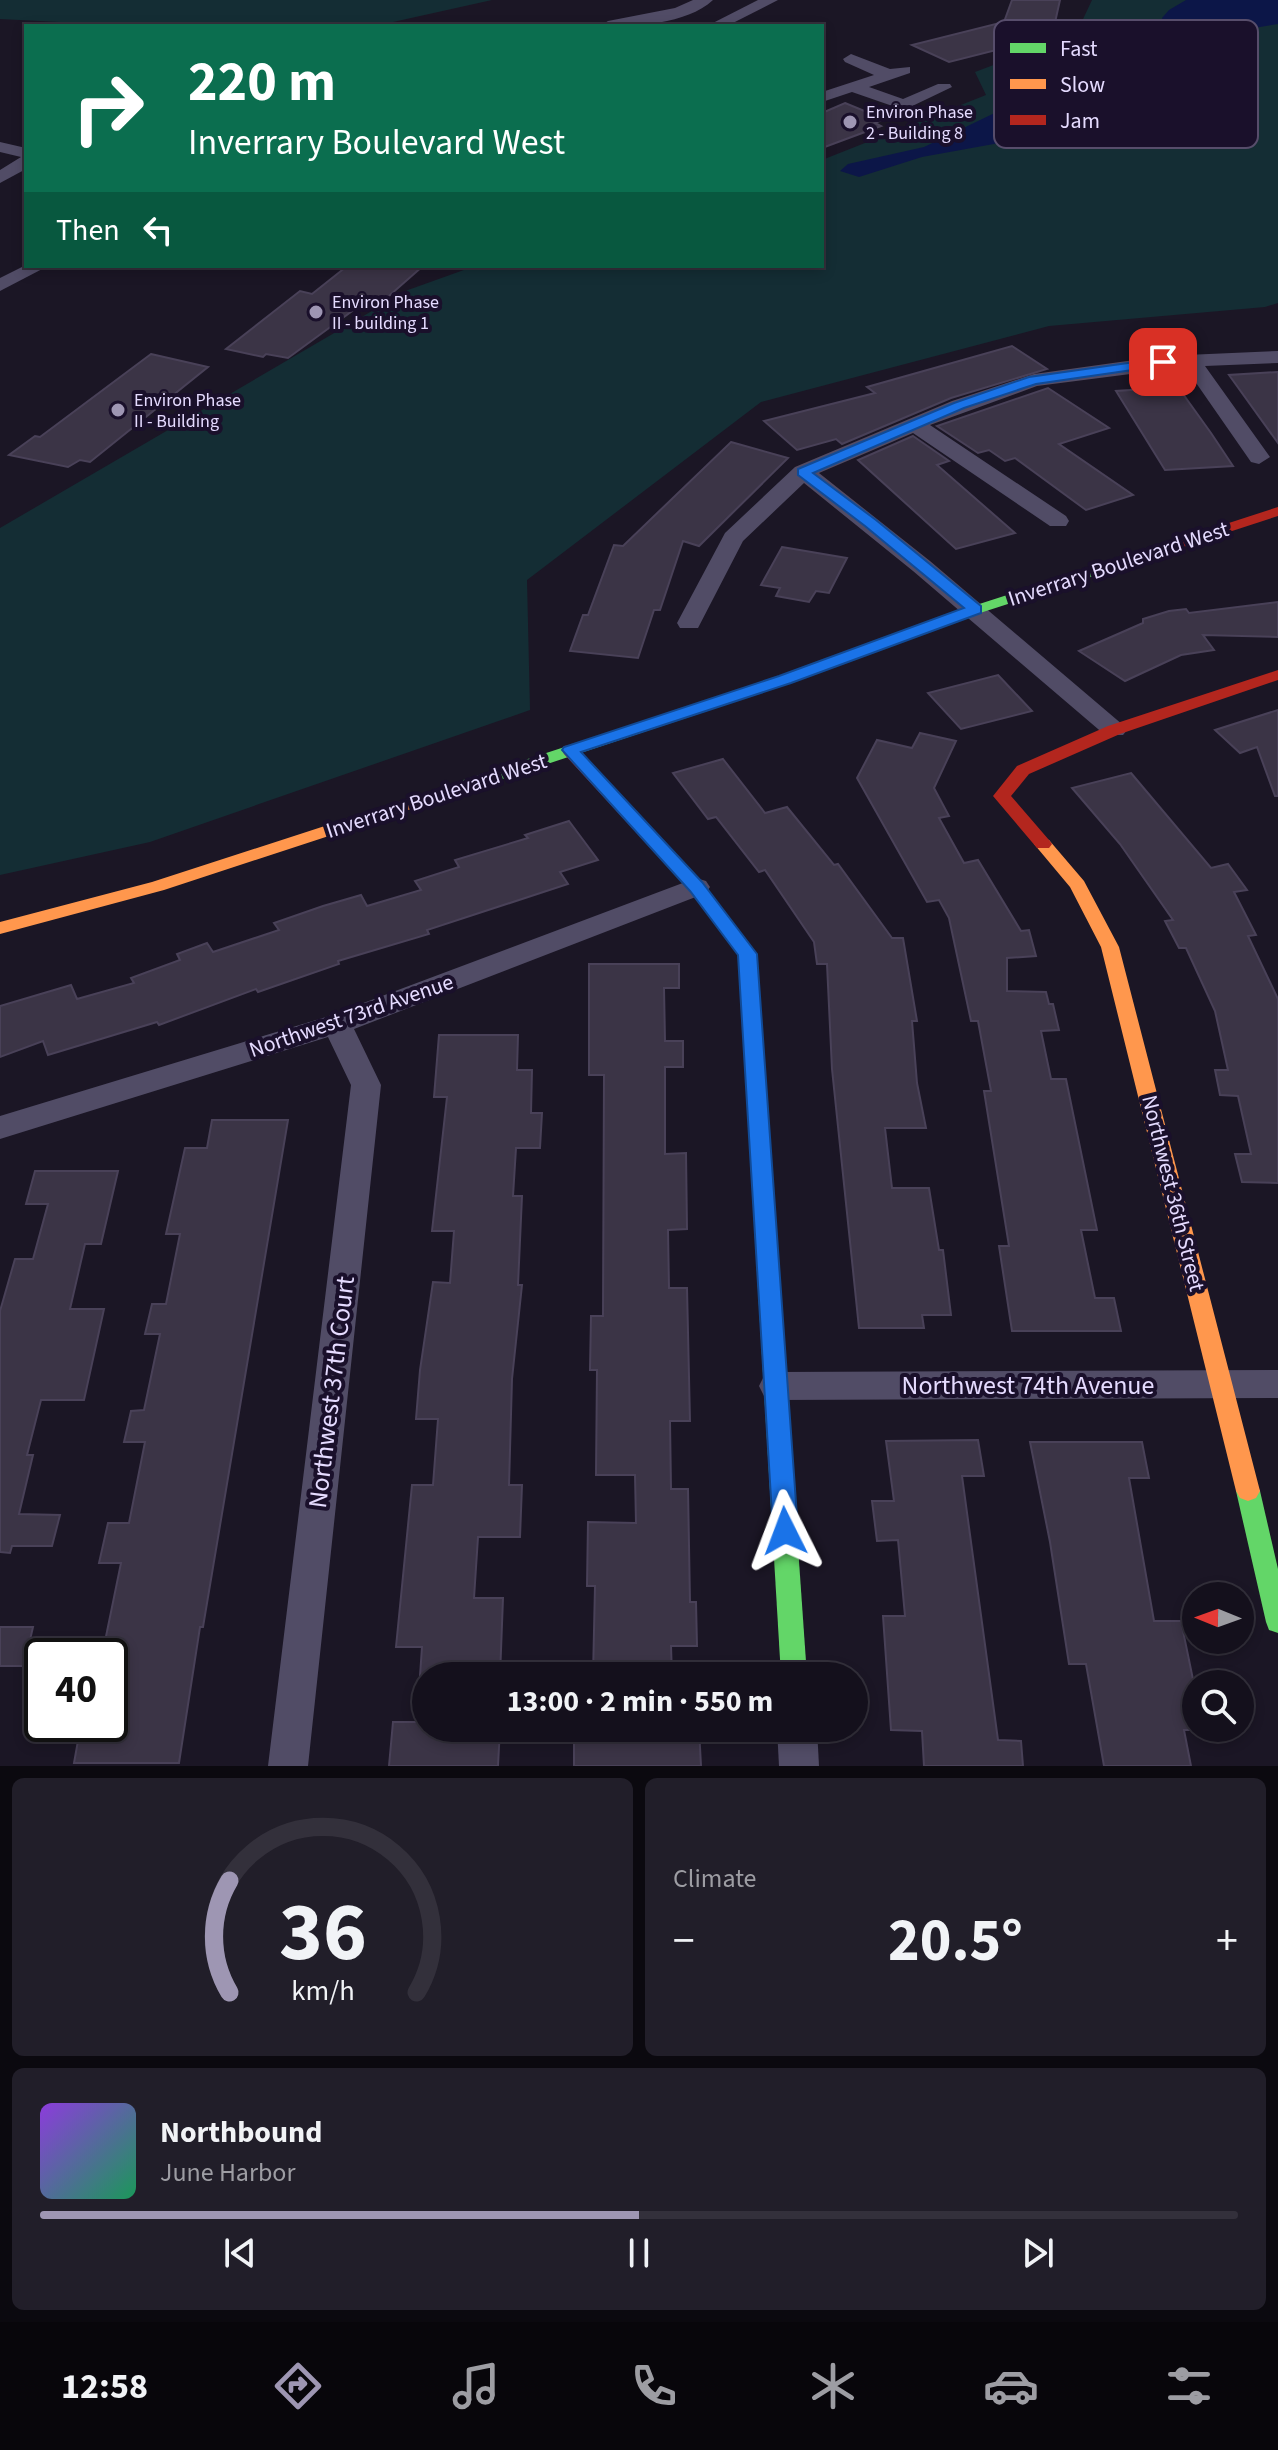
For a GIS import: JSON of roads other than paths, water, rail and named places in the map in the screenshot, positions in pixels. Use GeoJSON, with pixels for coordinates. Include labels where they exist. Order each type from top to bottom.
{"type":"FeatureCollection","features":[{"type":"Feature","properties":{"kind":"street"},"geometry":{"type":"LineString","coordinates":[[618,24],[679,12],[705,0]]}},
{"type":"Feature","properties":{"kind":"street"},"geometry":{"type":"LineString","coordinates":[[719,24],[770,0]]}},
{"type":"Feature","properties":{"kind":"street"},"geometry":{"type":"LineString","coordinates":[[824,96],[897,72],[851,59]]}},
{"type":"Feature","properties":{"kind":"street"},"geometry":{"type":"LineString","coordinates":[[853,87],[904,105],[944,87]]}},
{"type":"Feature","properties":{"kind":"street"},"geometry":{"type":"LineString","coordinates":[[0,147],[24,153]]}},
{"type":"Feature","properties":{"kind":"street"},"geometry":{"type":"LineString","coordinates":[[0,178],[24,162]]}},
{"type":"Feature","properties":{"kind":"street"},"geometry":{"type":"LineString","coordinates":[[0,285],[35,268]]}},
{"type":"Feature","properties":{"kind":"street"},"geometry":{"type":"LineString","coordinates":[[689,623],[733,538],[803,472],[914,424],[1034,380],[1191,361],[1278,357]]}},
{"type":"Feature","properties":{"kind":"street"},"geometry":{"type":"LineString","coordinates":[[1191,361],[1259,457]]}},
{"type":"Feature","properties":{"kind":"street"},"geometry":{"type":"LineString","coordinates":[[914,424],[1058,521]]}},
{"type":"Feature","properties":{"kind":"street"},"geometry":{"type":"LineString","coordinates":[[803,472],[871,523],[1114,730],[1278,675]]}},
{"type":"Feature","properties":{"kind":"street","name":"Inverrary Boulevard West"},"geometry":{"type":"LineString","coordinates":[[0,928],[158,886],[785,680],[975,610],[1278,511]]}},
{"type":"Feature","properties":{"kind":"street","name":"Northwest 36th Street"},"geometry":{"type":"LineString","coordinates":[[1114,730],[1023,770],[1002,796],[1078,885],[1110,947],[1223,1384],[1278,1622]]}},
{"type":"Feature","properties":{"kind":"street"},"geometry":{"type":"LineString","coordinates":[[570,750],[696,887],[747,954],[793,1662]]}},
{"type":"Feature","properties":{"kind":"street","name":"Northwest 73rd Avenue"},"geometry":{"type":"LineString","coordinates":[[0,1128],[337,1024],[696,887]]}},
{"type":"Feature","properties":{"kind":"street","name":"Northwest 37th Court"},"geometry":{"type":"LineString","coordinates":[[288,1766],[366,1085],[337,1024]]}},
{"type":"Feature","properties":{"kind":"street","name":"Northwest 74th Avenue"},"geometry":{"type":"LineString","coordinates":[[777,1386],[1278,1384]]}},
{"type":"Feature","properties":{"kind":"street"},"geometry":{"type":"LineString","coordinates":[[798,1742],[799,1766]]}},
{"type":"Feature","properties":{"kind":"place","name":"Environ Phase 2 - Building 8"},"geometry":{"type":"Point","coordinates":[850,122]}},
{"type":"Feature","properties":{"kind":"place","name":"Environ Phase II - building 1"},"geometry":{"type":"Point","coordinates":[316,312]}},
{"type":"Feature","properties":{"kind":"place","name":"Environ Phase II - Building"},"geometry":{"type":"Point","coordinates":[118,410]}}]}
